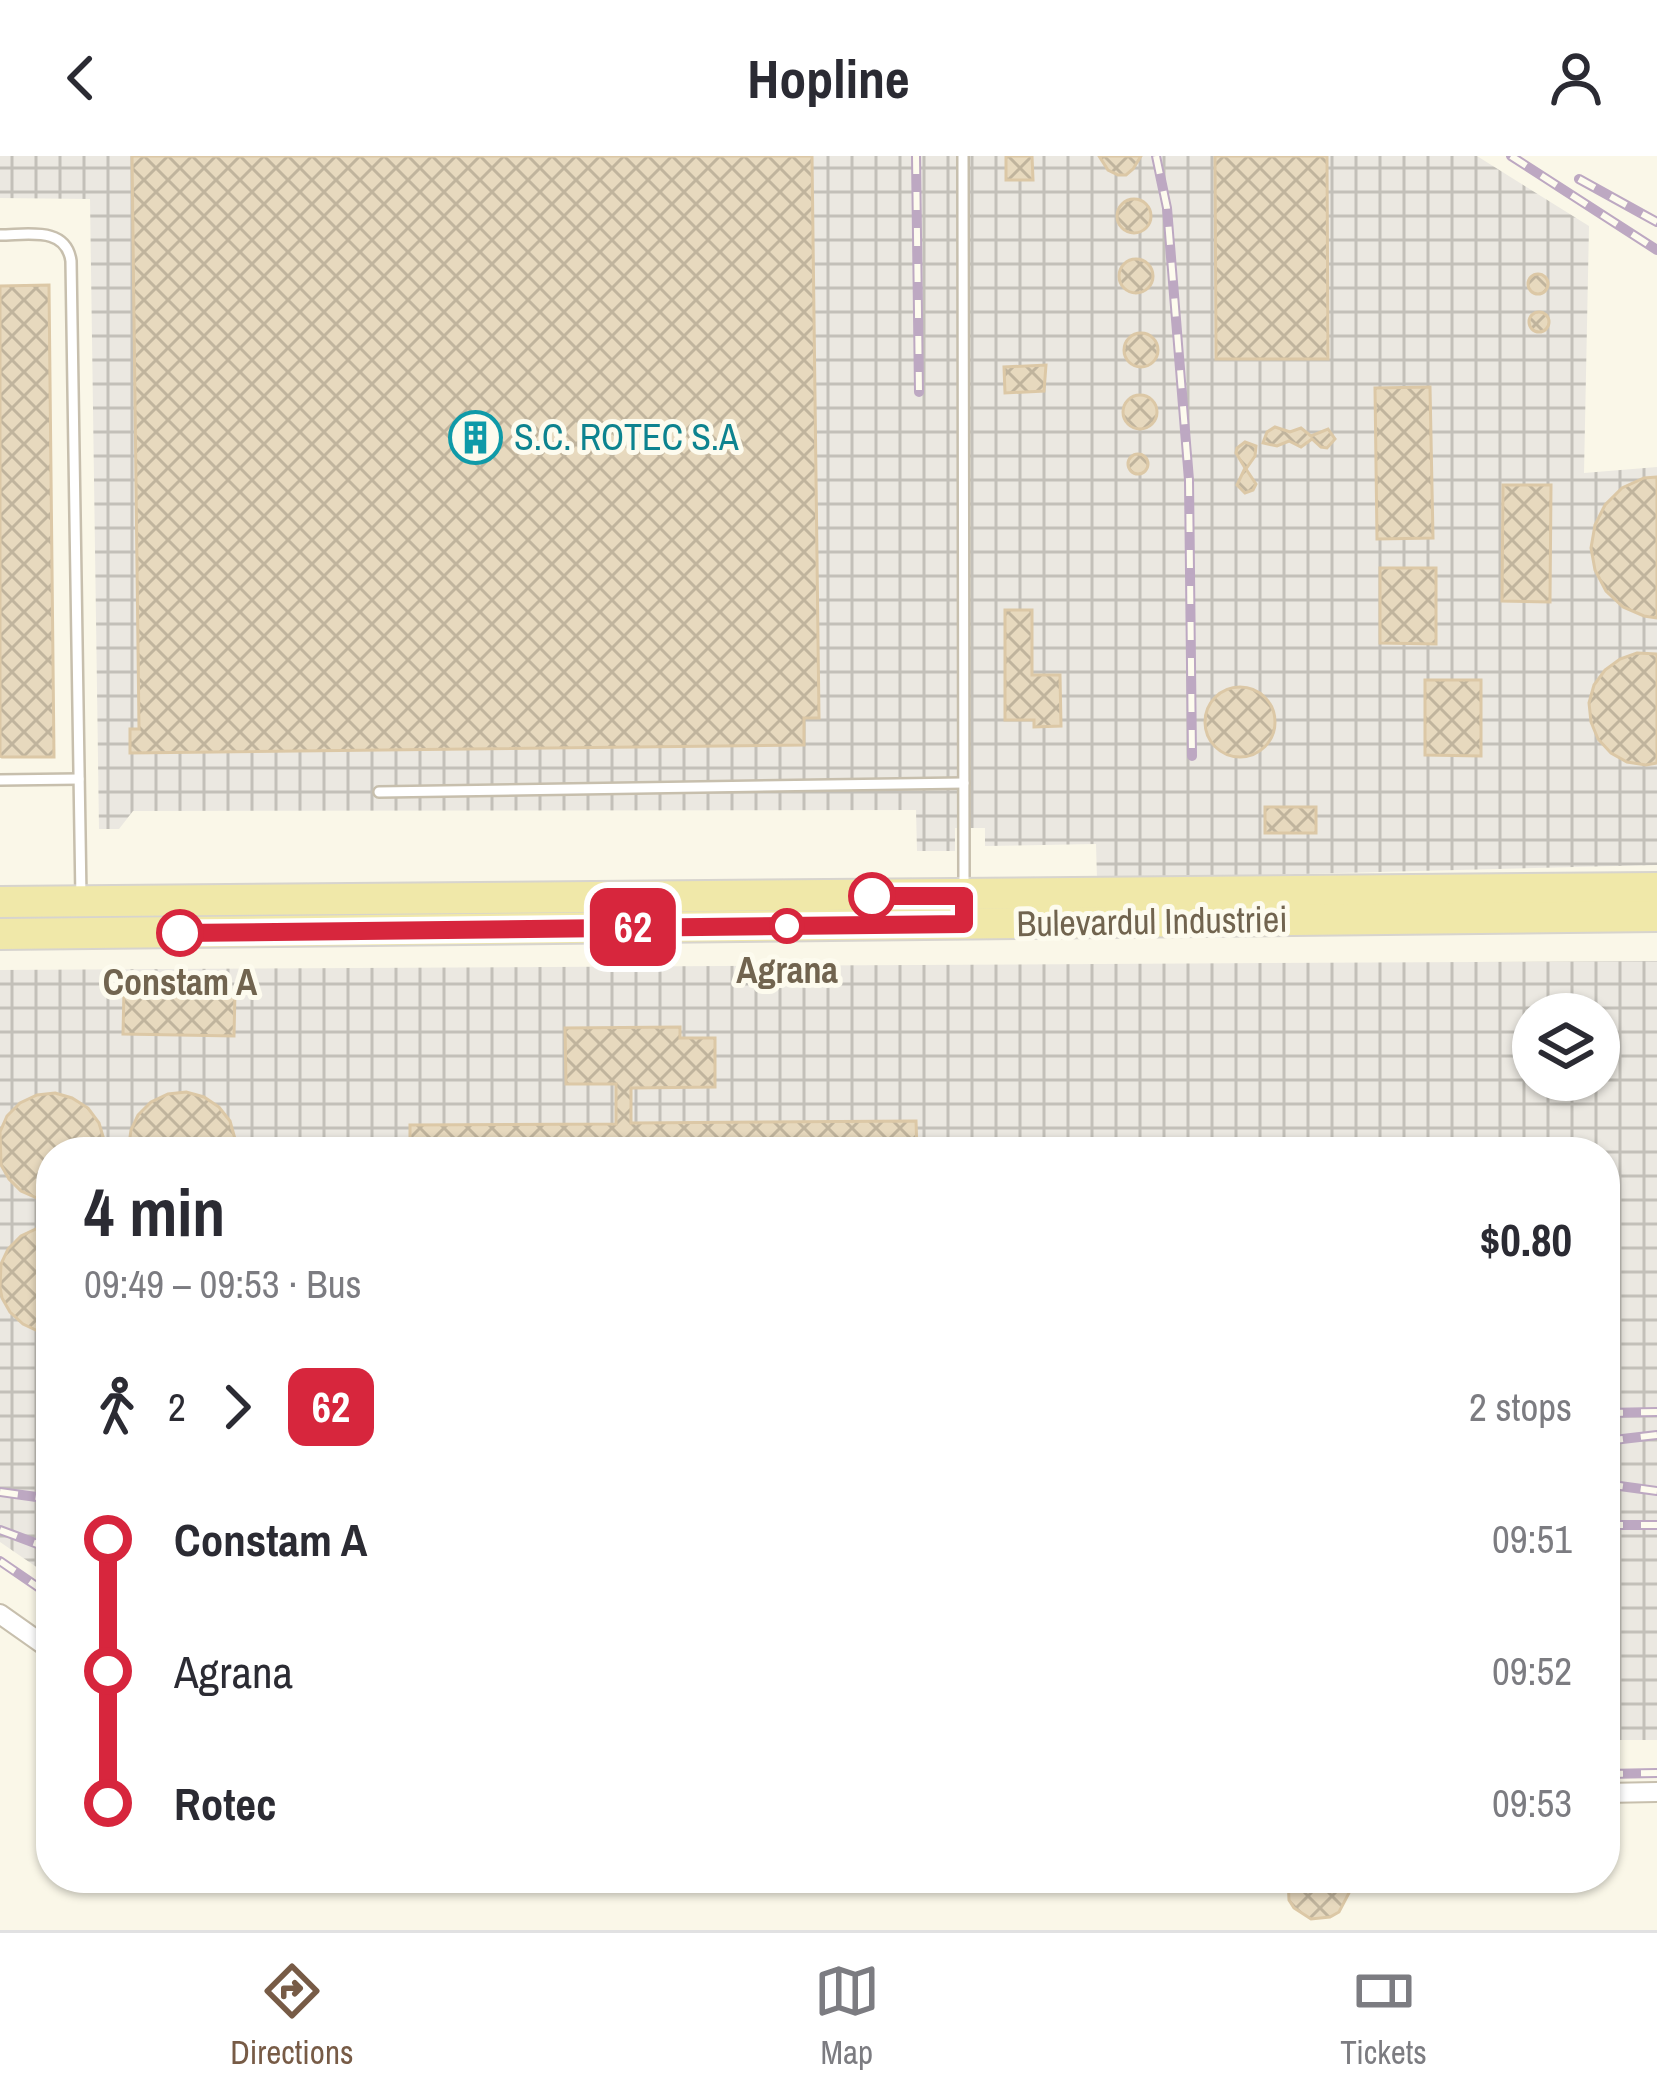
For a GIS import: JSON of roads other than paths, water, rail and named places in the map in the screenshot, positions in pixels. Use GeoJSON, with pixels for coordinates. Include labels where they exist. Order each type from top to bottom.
{"type":"FeatureCollection","features":[{"type":"Feature","properties":{"kind":"main road","name":"Bulevardul Industriei"},"geometry":{"type":"LineString","coordinates":[[0,934],[1657,888]]}},
{"type":"Feature","properties":{"kind":"main road","name":"Bulevardul Industriei"},"geometry":{"type":"LineString","coordinates":[[0,902],[1657,916]]}},
{"type":"Feature","properties":{"kind":"street"},"geometry":{"type":"LineString","coordinates":[[0,1614],[36,1639]]}},
{"type":"Feature","properties":{"kind":"street"},"geometry":{"type":"LineString","coordinates":[[1620,1793],[1657,1792]]}},
{"type":"Feature","properties":{"kind":"lane"},"geometry":{"type":"LineString","coordinates":[[963,156],[964,910]]}},
{"type":"Feature","properties":{"kind":"lane"},"geometry":{"type":"LineString","coordinates":[[0,235],[62,240],[71,261],[82,934]]}},
{"type":"Feature","properties":{"kind":"lane"},"geometry":{"type":"LineString","coordinates":[[0,780],[80,779]]}},
{"type":"Feature","properties":{"kind":"lane"},"geometry":{"type":"LineString","coordinates":[[379,792],[964,783]]}},
{"type":"Feature","properties":{"kind":"railway"},"geometry":{"type":"LineString","coordinates":[[916,156],[919,392]]}},
{"type":"Feature","properties":{"kind":"railway"},"geometry":{"type":"LineString","coordinates":[[1156,156],[1167,208],[1189,480],[1192,756]]}},
{"type":"Feature","properties":{"kind":"railway"},"geometry":{"type":"LineString","coordinates":[[1511,156],[1657,250]]}},
{"type":"Feature","properties":{"kind":"railway"},"geometry":{"type":"LineString","coordinates":[[1579,179],[1657,222]]}},
{"type":"Feature","properties":{"kind":"railway"},"geometry":{"type":"LineString","coordinates":[[1620,1413],[1657,1412]]}},
{"type":"Feature","properties":{"kind":"railway"},"geometry":{"type":"LineString","coordinates":[[1620,1439],[1657,1435]]}},
{"type":"Feature","properties":{"kind":"railway"},"geometry":{"type":"LineString","coordinates":[[1620,1486],[1657,1491]]}},
{"type":"Feature","properties":{"kind":"railway"},"geometry":{"type":"LineString","coordinates":[[0,1492],[36,1497]]}},
{"type":"Feature","properties":{"kind":"railway"},"geometry":{"type":"LineString","coordinates":[[1620,1525],[1657,1525]]}},
{"type":"Feature","properties":{"kind":"railway"},"geometry":{"type":"LineString","coordinates":[[0,1530],[36,1543]]}},
{"type":"Feature","properties":{"kind":"railway"},"geometry":{"type":"LineString","coordinates":[[0,1561],[36,1586]]}},
{"type":"Feature","properties":{"kind":"railway"},"geometry":{"type":"LineString","coordinates":[[1620,1774],[1657,1773]]}},
{"type":"Feature","properties":{"kind":"place","name":"S.C. ROTEC S.A"},"geometry":{"type":"Point","coordinates":[475,437]}},
{"type":"Feature","properties":{"kind":"place","name":"Agrana"},"geometry":{"type":"Point","coordinates":[787,926]}},
{"type":"Feature","properties":{"kind":"place","name":"Constam A"},"geometry":{"type":"Point","coordinates":[180,933]}}]}
